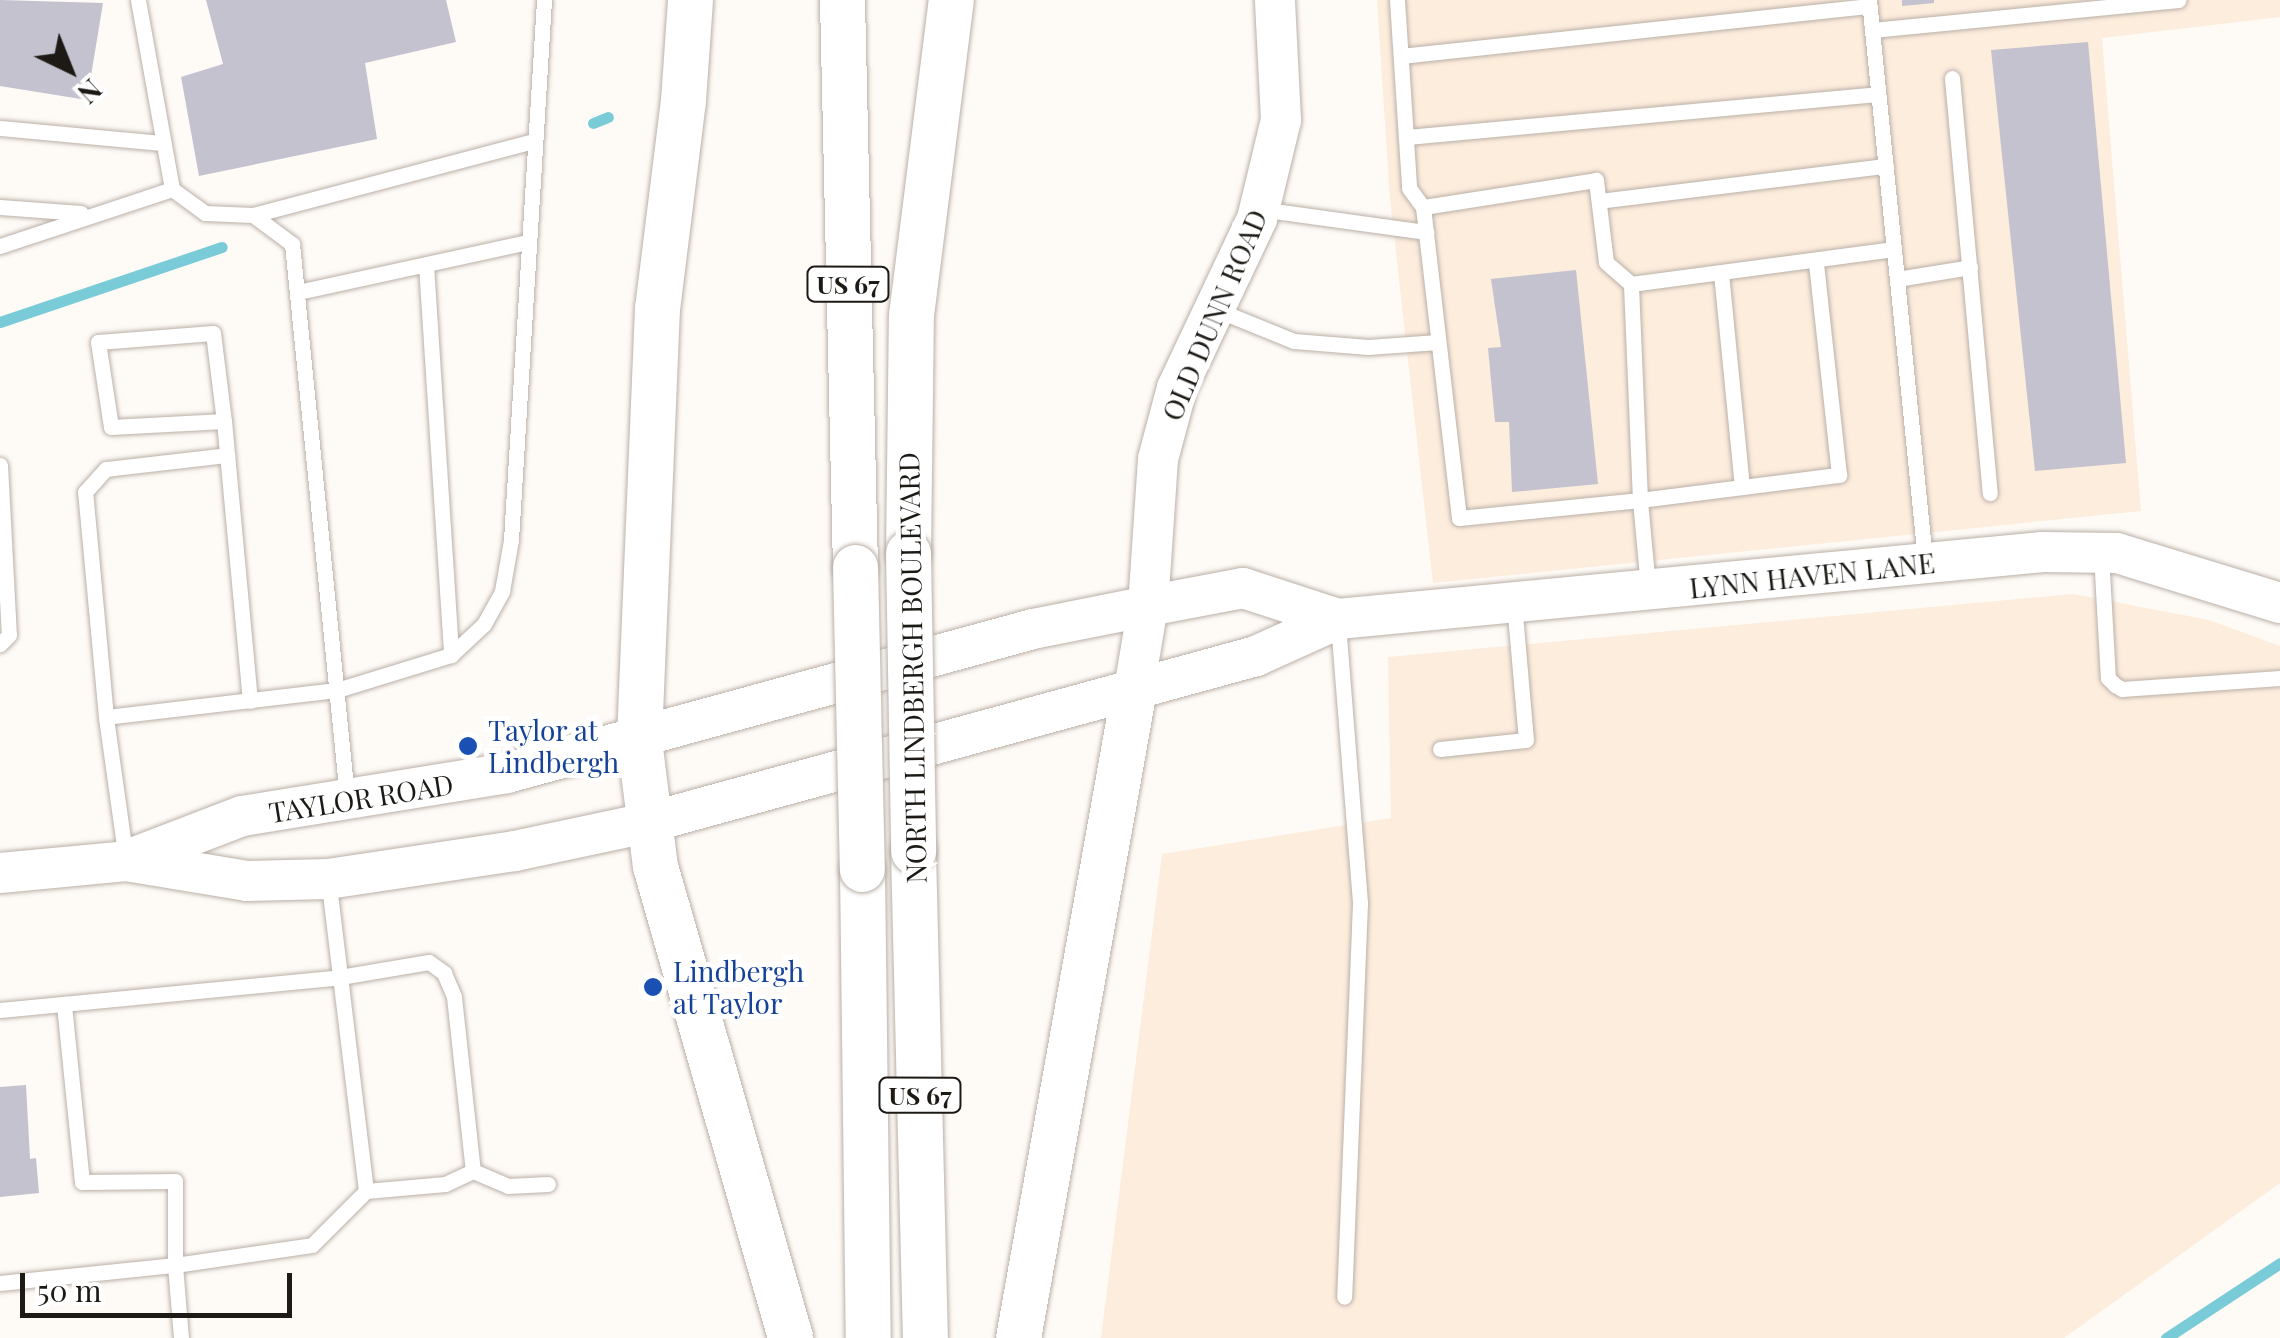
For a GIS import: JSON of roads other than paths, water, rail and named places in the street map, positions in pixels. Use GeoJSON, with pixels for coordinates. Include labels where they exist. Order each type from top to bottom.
{"type":"FeatureCollection","features":[{"type":"Feature","properties":{"kind":"main road"},"geometry":{"type":"LineString","coordinates":[[690,0],[683,100],[657,308],[639,740],[655,866],[790,1338]]}},
{"type":"Feature","properties":{"kind":"main road","name":"NORTH LINDBERGH BOULEVARD"},"geometry":{"type":"LineString","coordinates":[[842,0],[862,869],[868,1338]]}},
{"type":"Feature","properties":{"kind":"main road","name":"NORTH LINDBERGH BOULEVARD"},"geometry":{"type":"LineString","coordinates":[[924,1338],[908,553],[912,315],[950,0]]}},
{"type":"Feature","properties":{"kind":"main road"},"geometry":{"type":"LineString","coordinates":[[1018,1338],[1134,689]]}},
{"type":"Feature","properties":{"kind":"street","name":"OLD DUNN ROAD"},"geometry":{"type":"LineString","coordinates":[[1134,689],[1148,606],[1158,460],[1177,388],[1260,209],[1281,120],[1275,0]]}},
{"type":"Feature","properties":{"kind":"street","name":"LYNN HAVEN LANE"},"geometry":{"type":"LineString","coordinates":[[887,758],[1256,656],[1338,618],[2042,552],[2101,552],[2196,575],[2280,602]]}},
{"type":"Feature","properties":{"kind":"street","name":"LYNN HAVEN LANE"},"geometry":{"type":"LineString","coordinates":[[889,668],[1033,630],[1243,588],[1338,618]]}},
{"type":"Feature","properties":{"kind":"street","name":"TAYLOR ROAD"},"geometry":{"type":"LineString","coordinates":[[126,861],[242,816],[507,773],[639,740],[889,668]]}},
{"type":"Feature","properties":{"kind":"street","name":"TAYLOR ROAD"},"geometry":{"type":"LineString","coordinates":[[0,873],[126,861],[247,880],[328,880],[515,851],[647,823],[887,758]]}},
{"type":"Feature","properties":{"kind":"lane"},"geometry":{"type":"LineString","coordinates":[[138,0],[172,189],[205,213],[254,215],[534,141]]}},
{"type":"Feature","properties":{"kind":"lane"},"geometry":{"type":"LineString","coordinates":[[106,718],[337,690],[452,655],[484,624],[502,591],[511,540],[544,0]]}},
{"type":"Feature","properties":{"kind":"lane"},"geometry":{"type":"LineString","coordinates":[[1398,0],[1409,188],[1422,206],[1426,232],[1459,518],[1839,475],[1816,263]]}},
{"type":"Feature","properties":{"kind":"lane"},"geometry":{"type":"LineString","coordinates":[[1872,30],[2179,0]]}},
{"type":"Feature","properties":{"kind":"lane"},"geometry":{"type":"LineString","coordinates":[[1401,56],[1869,3],[1925,564]]}},
{"type":"Feature","properties":{"kind":"lane"},"geometry":{"type":"LineString","coordinates":[[1952,78],[1990,493]]}},
{"type":"Feature","properties":{"kind":"lane"},"geometry":{"type":"LineString","coordinates":[[1406,137],[1878,94]]}},
{"type":"Feature","properties":{"kind":"lane"},"geometry":{"type":"LineString","coordinates":[[0,128],[162,143]]}},
{"type":"Feature","properties":{"kind":"lane"},"geometry":{"type":"LineString","coordinates":[[1599,202],[1886,166]]}},
{"type":"Feature","properties":{"kind":"lane"},"geometry":{"type":"LineString","coordinates":[[1422,206],[1596,180],[1606,262],[1631,284],[1648,591]]}},
{"type":"Feature","properties":{"kind":"lane"},"geometry":{"type":"LineString","coordinates":[[0,246],[90,213],[172,189]]}},
{"type":"Feature","properties":{"kind":"lane"},"geometry":{"type":"LineString","coordinates":[[0,207],[90,213]]}},
{"type":"Feature","properties":{"kind":"lane"},"geometry":{"type":"LineString","coordinates":[[1260,209],[1426,232]]}},
{"type":"Feature","properties":{"kind":"lane"},"geometry":{"type":"LineString","coordinates":[[254,215],[292,244],[348,801]]}},
{"type":"Feature","properties":{"kind":"lane"},"geometry":{"type":"LineString","coordinates":[[298,292],[528,242]]}},
{"type":"Feature","properties":{"kind":"lane"},"geometry":{"type":"LineString","coordinates":[[1631,284],[1816,263],[1894,249]]}},
{"type":"Feature","properties":{"kind":"lane"},"geometry":{"type":"LineString","coordinates":[[426,265],[452,655]]}},
{"type":"Feature","properties":{"kind":"lane"},"geometry":{"type":"LineString","coordinates":[[1897,278],[1970,267]]}},
{"type":"Feature","properties":{"kind":"lane"},"geometry":{"type":"LineString","coordinates":[[1721,274],[1742,487]]}},
{"type":"Feature","properties":{"kind":"lane"},"geometry":{"type":"LineString","coordinates":[[1215,309],[1294,341],[1368,347],[1438,342]]}},
{"type":"Feature","properties":{"kind":"lane"},"geometry":{"type":"LineString","coordinates":[[224,422],[111,427],[98,342],[213,333],[224,422],[250,701]]}},
{"type":"Feature","properties":{"kind":"lane"},"geometry":{"type":"LineString","coordinates":[[126,861],[106,718],[84,492],[106,469],[227,455]]}},
{"type":"Feature","properties":{"kind":"lane"},"geometry":{"type":"LineString","coordinates":[[0,465],[9,636],[0,644]]}},
{"type":"Feature","properties":{"kind":"lane"},"geometry":{"type":"LineString","coordinates":[[2101,552],[2108,678],[2114,685],[2122,689],[2280,678]]}},
{"type":"Feature","properties":{"kind":"lane"},"geometry":{"type":"LineString","coordinates":[[1440,749],[1526,740],[1514,603]]}},
{"type":"Feature","properties":{"kind":"lane"},"geometry":{"type":"LineString","coordinates":[[1338,618],[1360,903],[1344,1298]]}},
{"type":"Feature","properties":{"kind":"lane"},"geometry":{"type":"LineString","coordinates":[[328,880],[366,1191]]}},
{"type":"Feature","properties":{"kind":"lane"},"geometry":{"type":"LineString","coordinates":[[0,1010],[340,976],[430,962],[444,973],[454,997],[473,1170]]}},
{"type":"Feature","properties":{"kind":"lane"},"geometry":{"type":"LineString","coordinates":[[64,1004],[82,1182],[175,1180],[181,1338]]}},
{"type":"Feature","properties":{"kind":"lane"},"geometry":{"type":"LineString","coordinates":[[473,1170],[508,1186],[548,1184]]}},
{"type":"Feature","properties":{"kind":"lane"},"geometry":{"type":"LineString","coordinates":[[0,1283],[176,1266],[312,1245],[366,1191],[444,1184],[473,1170]]}},
{"type":"Feature","properties":{"kind":"waterway"},"geometry":{"type":"LineString","coordinates":[[593,123],[608,117]]}},
{"type":"Feature","properties":{"kind":"waterway"},"geometry":{"type":"LineString","coordinates":[[0,322],[222,247]]}},
{"type":"Feature","properties":{"kind":"waterway"},"geometry":{"type":"LineString","coordinates":[[2166,1338],[2280,1263]]}},
{"type":"Feature","properties":{"kind":"place","name":"Taylor at Lindbergh"},"geometry":{"type":"Point","coordinates":[468,746]}},
{"type":"Feature","properties":{"kind":"place","name":"Lindbergh at Taylor"},"geometry":{"type":"Point","coordinates":[653,987]}}]}
